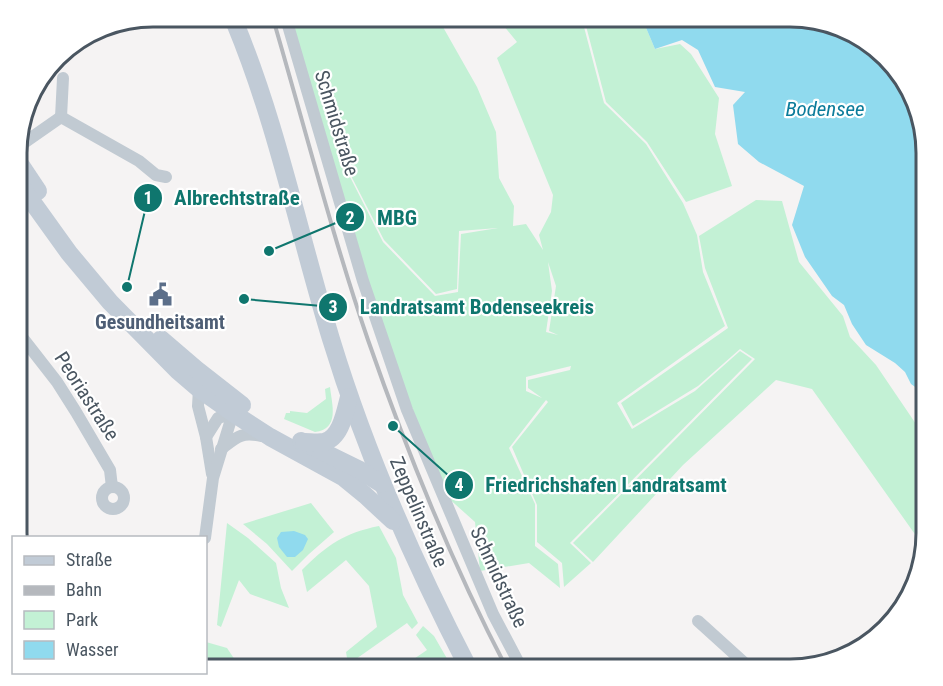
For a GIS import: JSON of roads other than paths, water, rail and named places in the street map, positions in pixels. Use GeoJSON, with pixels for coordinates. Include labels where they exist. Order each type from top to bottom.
{"type":"FeatureCollection","features":[{"type":"Feature","properties":{"kind":"main road","name":"Zeppelinstraße"},"geometry":{"type":"LineString","coordinates":[[236,27],[263,100],[318,298],[349,397],[400,527],[464,659]]}},
{"type":"Feature","properties":{"kind":"main road"},"geometry":{"type":"LineString","coordinates":[[27,174],[81,248],[128,304],[180,356],[270,437],[343,477],[400,527]]}},
{"type":"Feature","properties":{"kind":"main road"},"geometry":{"type":"LineString","coordinates":[[27,195],[69,253],[110,302],[199,389],[358,469],[382,484]]}},
{"type":"Feature","properties":{"kind":"main road"},"geometry":{"type":"LineString","coordinates":[[303,442],[325,442],[336,434],[349,397]]}},
{"type":"Feature","properties":{"kind":"street","name":"Schmidstraße"},"geometry":{"type":"LineString","coordinates":[[288,27],[363,281],[403,399],[466,554],[517,659]]}},
{"type":"Feature","properties":{"kind":"street"},"geometry":{"type":"LineString","coordinates":[[61,117],[63,78]]}},
{"type":"Feature","properties":{"kind":"street"},"geometry":{"type":"LineString","coordinates":[[28,140],[61,117]]}},
{"type":"Feature","properties":{"kind":"street"},"geometry":{"type":"LineString","coordinates":[[61,117],[139,161],[156,175],[166,177]]}},
{"type":"Feature","properties":{"kind":"street","name":"Peoriastraße"},"geometry":{"type":"LineString","coordinates":[[27,344],[57,382],[76,412],[110,470],[112,487]]}},
{"type":"Feature","properties":{"kind":"street"},"geometry":{"type":"LineString","coordinates":[[199,389],[198,406],[213,478]]}},
{"type":"Feature","properties":{"kind":"street"},"geometry":{"type":"LineString","coordinates":[[206,437],[218,418],[236,408]]}},
{"type":"Feature","properties":{"kind":"street"},"geometry":{"type":"LineString","coordinates":[[205,536],[213,478],[220,449],[236,408]]}},
{"type":"Feature","properties":{"kind":"street"},"geometry":{"type":"LineString","coordinates":[[220,449],[246,433],[270,437]]}},
{"type":"Feature","properties":{"kind":"street"},"geometry":{"type":"LineString","coordinates":[[698,621],[740,659]]}},
{"type":"Feature","properties":{"kind":"water","name":"Bodensee"},"geometry":{"type":"Polygon","coordinates":[[[646,27],[798,27],[822,31],[853,44],[867,53],[885,70],[903,97],[912,121],[916,145],[916,388],[895,363],[866,345],[852,324],[844,305],[832,296],[805,257],[792,225],[804,186],[759,162],[738,144],[733,105],[745,92],[715,87],[698,50],[682,40],[655,49],[646,27]]]}},
{"type":"Feature","properties":{"kind":"water"},"geometry":{"type":"Polygon","coordinates":[[[294,531],[305,535],[308,539],[303,550],[295,557],[287,557],[279,547],[277,538],[281,532],[294,531]]]}},
{"type":"Feature","properties":{"kind":"railway"},"geometry":{"type":"LineString","coordinates":[[275,27],[342,261],[383,382],[449,548],[502,659]]}},
{"type":"Feature","properties":{"kind":"place","name":"MBG"},"geometry":{"type":"Point","coordinates":[269,251]}},
{"type":"Feature","properties":{"kind":"place","name":"Albrechtstraße"},"geometry":{"type":"Point","coordinates":[127,287]}},
{"type":"Feature","properties":{"kind":"place","name":"Gesundheitsamt"},"geometry":{"type":"Point","coordinates":[160,295]}},
{"type":"Feature","properties":{"kind":"place","name":"Landratsamt Bodenseekreis"},"geometry":{"type":"Point","coordinates":[244,299]}},
{"type":"Feature","properties":{"kind":"place","name":"Friedrichshafen Landratsamt"},"geometry":{"type":"Point","coordinates":[393,426]}}]}
